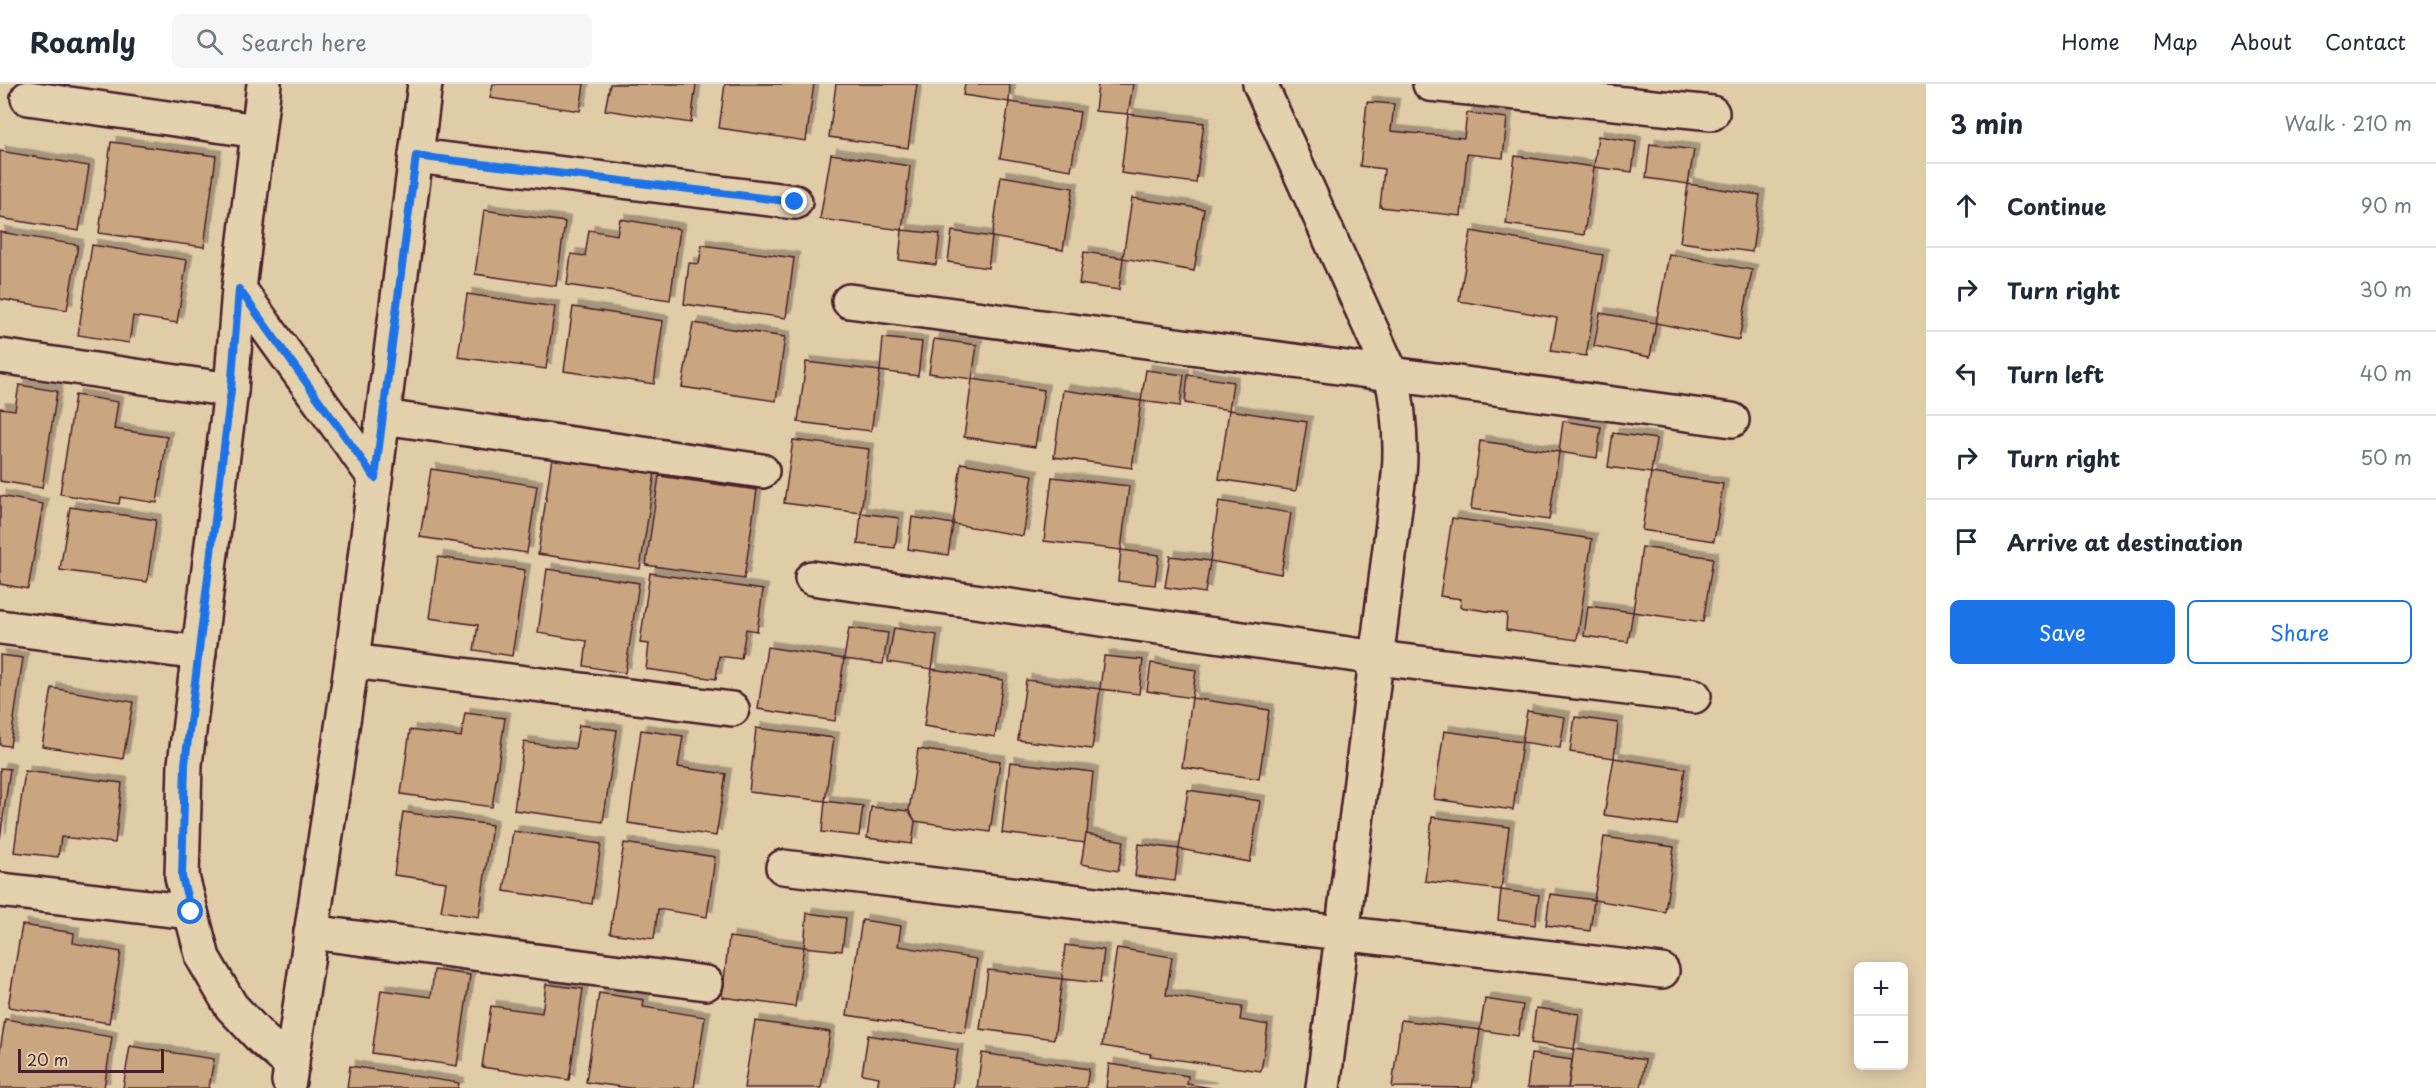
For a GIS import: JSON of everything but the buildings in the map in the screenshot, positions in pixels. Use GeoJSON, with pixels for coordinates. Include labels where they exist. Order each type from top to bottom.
{"type":"FeatureCollection","features":[{"type":"Feature","properties":{"kind":"street"},"geometry":{"type":"LineString","coordinates":[[264,84],[239,289],[231,390],[185,764],[182,877],[203,958],[231,1006],[262,1039],[290,1077]]}},
{"type":"Feature","properties":{"kind":"street"},"geometry":{"type":"LineString","coordinates":[[290,1077],[352,661],[425,84]]}},
{"type":"Feature","properties":{"kind":"street"},"geometry":{"type":"LineString","coordinates":[[1260,84],[1391,373],[1399,406],[1401,440],[1399,475],[1323,1088]]}},
{"type":"Feature","properties":{"kind":"street"},"geometry":{"type":"LineString","coordinates":[[1430,84],[1712,113]]}},
{"type":"Feature","properties":{"kind":"street"},"geometry":{"type":"LineString","coordinates":[[28,98],[258,131]]}},
{"type":"Feature","properties":{"kind":"street"},"geometry":{"type":"LineString","coordinates":[[416,156],[795,202]]}},
{"type":"Feature","properties":{"kind":"street"},"geometry":{"type":"LineString","coordinates":[[239,289],[375,478]]}},
{"type":"Feature","properties":{"kind":"street"},"geometry":{"type":"LineString","coordinates":[[849,301],[1732,420]]}},
{"type":"Feature","properties":{"kind":"street"},"geometry":{"type":"LineString","coordinates":[[0,356],[231,390]]}},
{"type":"Feature","properties":{"kind":"street"},"geometry":{"type":"LineString","coordinates":[[383,417],[762,471]]}},
{"type":"Feature","properties":{"kind":"street"},"geometry":{"type":"LineString","coordinates":[[812,578],[1377,657],[1694,696]]}},
{"type":"Feature","properties":{"kind":"street"},"geometry":{"type":"LineString","coordinates":[[0,627],[199,653]]}},
{"type":"Feature","properties":{"kind":"street"},"geometry":{"type":"LineString","coordinates":[[352,661],[732,708]]}},
{"type":"Feature","properties":{"kind":"street"},"geometry":{"type":"LineString","coordinates":[[783,867],[1662,971]]}},
{"type":"Feature","properties":{"kind":"street"},"geometry":{"type":"LineString","coordinates":[[0,890],[191,912]]}},
{"type":"Feature","properties":{"kind":"street"},"geometry":{"type":"LineString","coordinates":[[311,932],[706,983]]}},
{"type":"Feature","properties":{"kind":"route"},"geometry":{"type":"LineString","coordinates":[[191,912],[182,877],[185,764],[231,390],[239,289],[375,478],[416,156],[795,202]]}}]}
